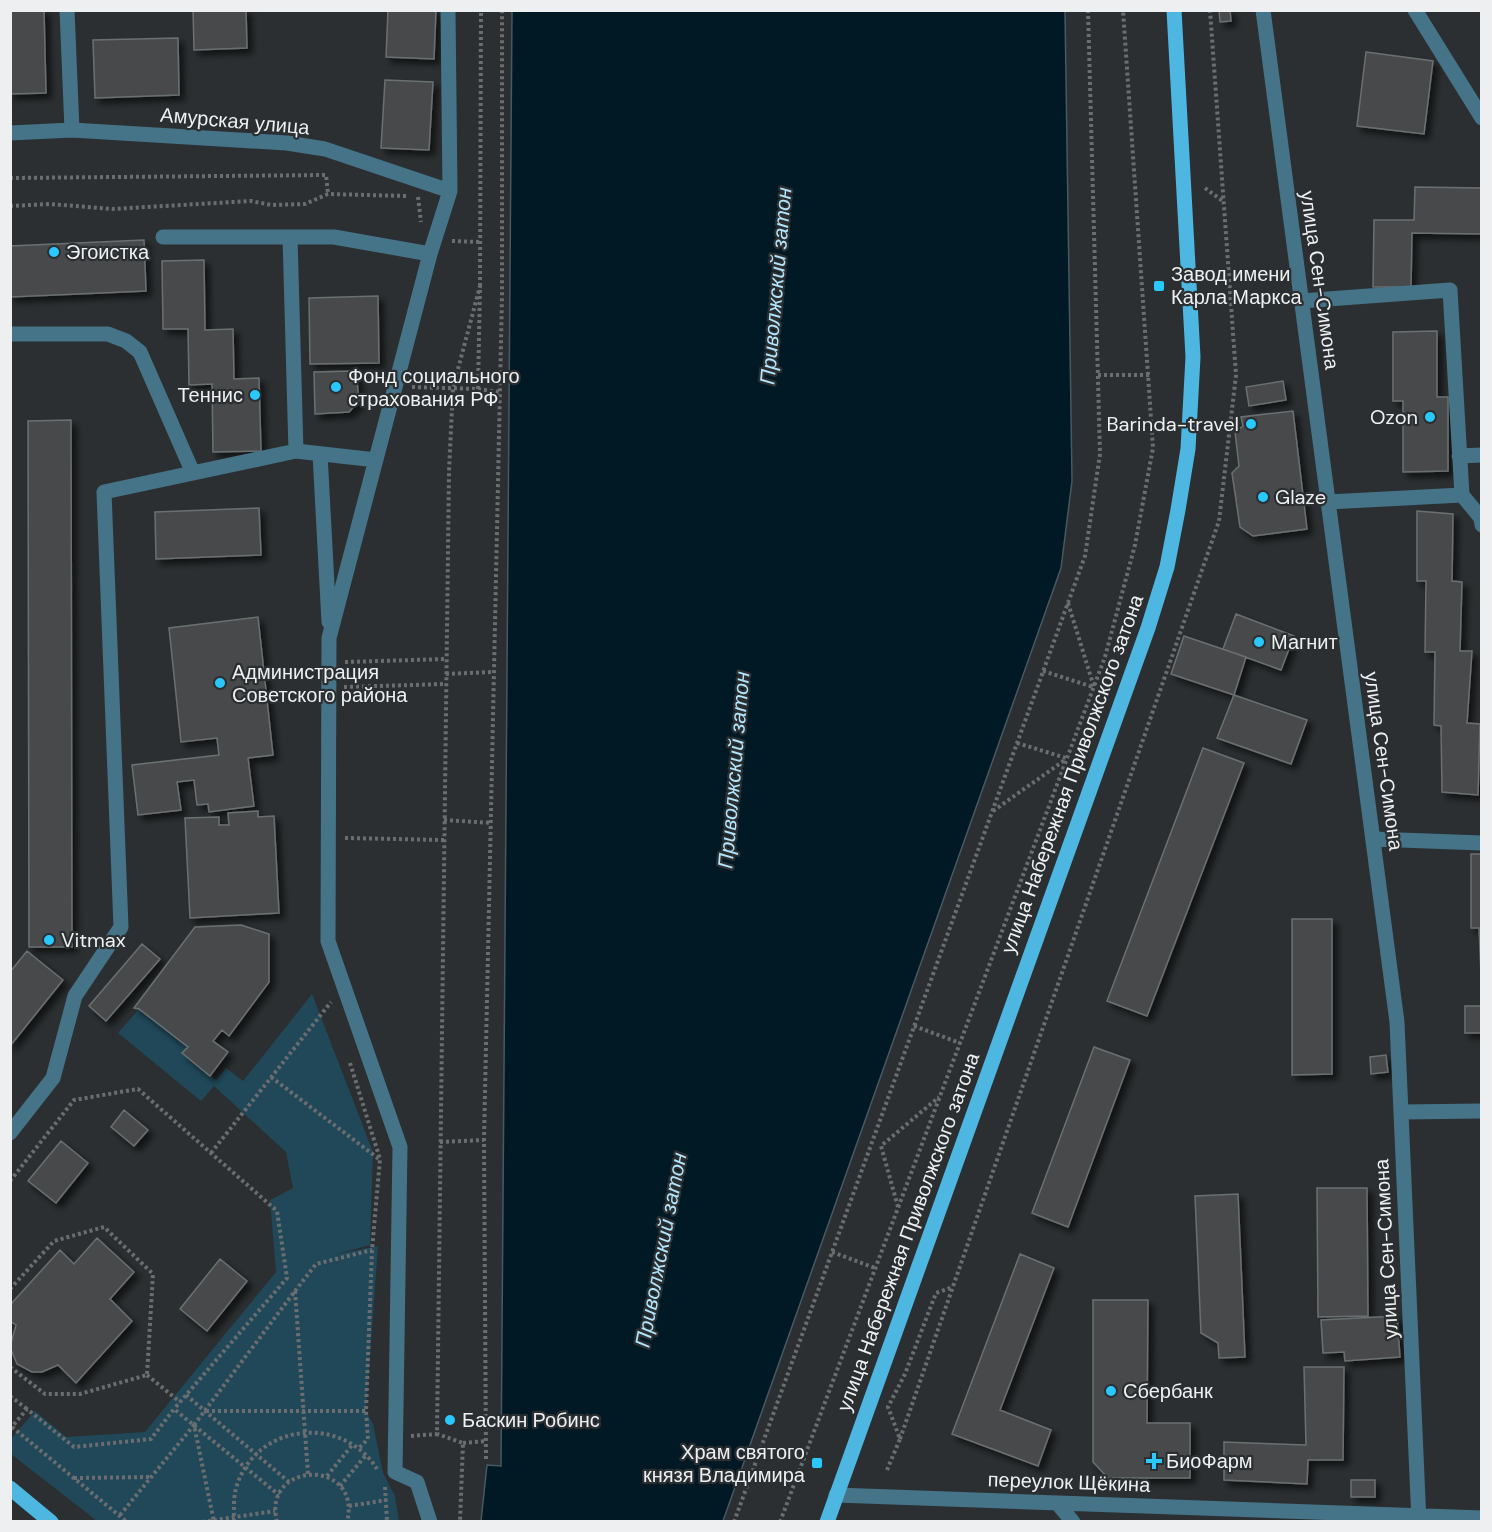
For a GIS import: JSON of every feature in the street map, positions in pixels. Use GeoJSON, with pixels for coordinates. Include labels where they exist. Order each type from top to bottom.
{"type":"FeatureCollection","features":[{"type":"Feature","properties":{"kind":"main road","name":"улица Набережная Приволжского затона"},"geometry":{"type":"LineString","coordinates":[[826,1521],[1148,628],[1167,567],[1188,449],[1193,357],[1174,10]]}},
{"type":"Feature","properties":{"kind":"main road"},"geometry":{"type":"LineString","coordinates":[[10,1488],[51,1521]]}},
{"type":"Feature","properties":{"kind":"street"},"geometry":{"type":"LineString","coordinates":[[67,10],[72,130]]}},
{"type":"Feature","properties":{"kind":"street"},"geometry":{"type":"LineString","coordinates":[[329,638],[450,191],[448,10]]}},
{"type":"Feature","properties":{"kind":"street","name":"улица Сен-Симона"},"geometry":{"type":"LineString","coordinates":[[1263,10],[1397,1022],[1419,1518]]}},
{"type":"Feature","properties":{"kind":"street"},"geometry":{"type":"LineString","coordinates":[[1415,10],[1482,118]]}},
{"type":"Feature","properties":{"kind":"street","name":"Амурская улица"},"geometry":{"type":"LineString","coordinates":[[10,133],[72,130],[287,143],[315,148],[450,191]]}},
{"type":"Feature","properties":{"kind":"street"},"geometry":{"type":"LineString","coordinates":[[163,237],[334,237],[433,248]]}},
{"type":"Feature","properties":{"kind":"street"},"geometry":{"type":"LineString","coordinates":[[290,237],[296,451]]}},
{"type":"Feature","properties":{"kind":"street"},"geometry":{"type":"LineString","coordinates":[[1302,301],[1450,290],[1462,495],[1481,518],[1482,525]]}},
{"type":"Feature","properties":{"kind":"street"},"geometry":{"type":"LineString","coordinates":[[10,334],[108,334],[134,345],[140,352],[192,473]]}},
{"type":"Feature","properties":{"kind":"street"},"geometry":{"type":"LineString","coordinates":[[10,1132],[52,1078],[75,996],[121,927],[104,492],[296,451],[376,460]]}},
{"type":"Feature","properties":{"kind":"street"},"geometry":{"type":"LineString","coordinates":[[320,454],[329,638],[328,941],[400,1147],[395,1472],[417,1482],[430,1521]]}},
{"type":"Feature","properties":{"kind":"street"},"geometry":{"type":"LineString","coordinates":[[1459,456],[1482,455]]}},
{"type":"Feature","properties":{"kind":"street"},"geometry":{"type":"LineString","coordinates":[[1328,502],[1462,495]]}},
{"type":"Feature","properties":{"kind":"street"},"geometry":{"type":"LineString","coordinates":[[1373,839],[1482,843]]}},
{"type":"Feature","properties":{"kind":"street"},"geometry":{"type":"LineString","coordinates":[[1401,1112],[1482,1111]]}},
{"type":"Feature","properties":{"kind":"street","name":"переулок Щёкина"},"geometry":{"type":"LineString","coordinates":[[836,1495],[1419,1518],[1482,1518]]}},
{"type":"Feature","properties":{"kind":"street"},"geometry":{"type":"LineString","coordinates":[[1057,1503],[1073,1521]]}},
{"type":"Feature","properties":{"kind":"path"},"geometry":{"type":"LineString","coordinates":[[478,389],[481,10]]}},
{"type":"Feature","properties":{"kind":"path"},"geometry":{"type":"LineString","coordinates":[[486,1458],[484,1140],[492,823],[492,672],[500,392],[502,10]]}},
{"type":"Feature","properties":{"kind":"path"},"geometry":{"type":"LineString","coordinates":[[734,1521],[1085,556],[1100,454],[1088,10]]}},
{"type":"Feature","properties":{"kind":"path"},"geometry":{"type":"LineString","coordinates":[[780,1521],[1105,657],[1135,545],[1153,448],[1123,10]]}},
{"type":"Feature","properties":{"kind":"path"},"geometry":{"type":"LineString","coordinates":[[10,178],[326,175],[328,194]]}},
{"type":"Feature","properties":{"kind":"path"},"geometry":{"type":"LineString","coordinates":[[1205,188],[1224,202]]}},
{"type":"Feature","properties":{"kind":"path"},"geometry":{"type":"LineString","coordinates":[[433,248],[480,242]]}},
{"type":"Feature","properties":{"kind":"path"},"geometry":{"type":"LineString","coordinates":[[480,286],[453,388],[449,471],[437,1434],[464,1443],[486,1441]]}},
{"type":"Feature","properties":{"kind":"path"},"geometry":{"type":"LineString","coordinates":[[1098,375],[1149,375]]}},
{"type":"Feature","properties":{"kind":"path"},"geometry":{"type":"LineString","coordinates":[[453,388],[500,392]]}},
{"type":"Feature","properties":{"kind":"path"},"geometry":{"type":"LineString","coordinates":[[1068,603],[1094,687]]}},
{"type":"Feature","properties":{"kind":"path"},"geometry":{"type":"LineString","coordinates":[[329,662],[446,659]]}},
{"type":"Feature","properties":{"kind":"path"},"geometry":{"type":"LineString","coordinates":[[1043,671],[1094,687]]}},
{"type":"Feature","properties":{"kind":"path"},"geometry":{"type":"LineString","coordinates":[[446,674],[492,672]]}},
{"type":"Feature","properties":{"kind":"path"},"geometry":{"type":"LineString","coordinates":[[329,688],[446,684]]}},
{"type":"Feature","properties":{"kind":"path"},"geometry":{"type":"LineString","coordinates":[[1017,743],[1067,759]]}},
{"type":"Feature","properties":{"kind":"path"},"geometry":{"type":"LineString","coordinates":[[992,811],[1067,759]]}},
{"type":"Feature","properties":{"kind":"path"},"geometry":{"type":"LineString","coordinates":[[444,820],[492,823]]}},
{"type":"Feature","properties":{"kind":"path"},"geometry":{"type":"LineString","coordinates":[[328,837],[444,840]]}},
{"type":"Feature","properties":{"kind":"path"},"geometry":{"type":"LineString","coordinates":[[211,1154],[331,1001],[334,1012]]}},
{"type":"Feature","properties":{"kind":"path"},"geometry":{"type":"LineString","coordinates":[[914,1026],[960,1043]]}},
{"type":"Feature","properties":{"kind":"path"},"geometry":{"type":"LineString","coordinates":[[234,1521],[237,1484],[256,1454],[274,1440],[306,1432],[318,1432],[340,1437],[359,1448],[368,1439],[366,1411],[372,1250],[380,1159],[348,1058]]}},
{"type":"Feature","properties":{"kind":"path"},"geometry":{"type":"LineString","coordinates":[[271,1077],[380,1159]]}},
{"type":"Feature","properties":{"kind":"path"},"geometry":{"type":"LineString","coordinates":[[10,1181],[74,1100],[138,1089],[277,1211],[287,1278],[186,1394],[152,1439],[74,1447],[10,1396]]}},
{"type":"Feature","properties":{"kind":"path"},"geometry":{"type":"LineString","coordinates":[[898,1208],[881,1146],[940,1096]]}},
{"type":"Feature","properties":{"kind":"path"},"geometry":{"type":"LineString","coordinates":[[440,1142],[484,1140]]}},
{"type":"Feature","properties":{"kind":"path"},"geometry":{"type":"LineString","coordinates":[[10,1289],[54,1241],[104,1227],[153,1274],[147,1374]]}},
{"type":"Feature","properties":{"kind":"path"},"geometry":{"type":"LineString","coordinates":[[120,1515],[205,1411],[316,1264],[372,1250]]}},
{"type":"Feature","properties":{"kind":"path"},"geometry":{"type":"LineString","coordinates":[[832,1252],[875,1268]]}},
{"type":"Feature","properties":{"kind":"path"},"geometry":{"type":"LineString","coordinates":[[887,1470],[900,1439],[888,1407],[905,1374],[936,1293],[953,1287]]}},
{"type":"Feature","properties":{"kind":"path"},"geometry":{"type":"LineString","coordinates":[[295,1291],[308,1474]]}},
{"type":"Feature","properties":{"kind":"path"},"geometry":{"type":"LineString","coordinates":[[10,1367],[45,1395],[80,1394],[147,1374]]}},
{"type":"Feature","properties":{"kind":"path"},"geometry":{"type":"LineString","coordinates":[[147,1374],[180,1402]]}},
{"type":"Feature","properties":{"kind":"path"},"geometry":{"type":"LineString","coordinates":[[186,1394],[289,1482]]}},
{"type":"Feature","properties":{"kind":"path"},"geometry":{"type":"LineString","coordinates":[[27,1409],[11,1428],[127,1521]]}},
{"type":"Feature","properties":{"kind":"path"},"geometry":{"type":"LineString","coordinates":[[174,1409],[279,1495]]}},
{"type":"Feature","properties":{"kind":"path"},"geometry":{"type":"LineString","coordinates":[[205,1411],[366,1411]]}},
{"type":"Feature","properties":{"kind":"path"},"geometry":{"type":"LineString","coordinates":[[194,1425],[214,1520]]}},
{"type":"Feature","properties":{"kind":"path"},"geometry":{"type":"LineString","coordinates":[[460,1521],[464,1443]]}},
{"type":"Feature","properties":{"kind":"path"},"geometry":{"type":"LineString","coordinates":[[327,1476],[353,1444]]}},
{"type":"Feature","properties":{"kind":"path"},"geometry":{"type":"LineString","coordinates":[[340,1486],[366,1455]]}},
{"type":"Feature","properties":{"kind":"path"},"geometry":{"type":"LineString","coordinates":[[277,1521],[275,1511],[279,1495],[289,1482],[308,1474],[327,1476],[340,1486],[349,1506],[347,1521]]}},
{"type":"Feature","properties":{"kind":"path"},"geometry":{"type":"LineString","coordinates":[[74,1478],[151,1477]]}},
{"type":"Feature","properties":{"kind":"path"},"geometry":{"type":"LineString","coordinates":[[349,1506],[387,1500]]}},
{"type":"Feature","properties":{"kind":"path"},"geometry":{"type":"LineString","coordinates":[[202,1521],[275,1511]]}},
{"type":"Feature","properties":{"kind":"shaded area"},"geometry":{"type":"Polygon","coordinates":[[[312,994],[373,1152],[370,1245],[337,1254],[378,1246],[366,1411],[373,1424],[383,1473],[395,1496],[399,1521],[97,1521],[11,1454],[10,1440],[35,1411],[66,1437],[145,1432],[276,1272],[270,1200],[293,1188],[286,1152],[214,1086],[201,1101],[118,1033],[139,1009],[188,1047],[183,1054],[216,1080],[226,1068],[243,1081],[312,994]]]}},
{"type":"Feature","properties":{"kind":"water","name":"Приволжский затон"},"geometry":{"type":"Polygon","coordinates":[[[512,11],[1065,11],[1072,481],[1061,568],[723,1521],[481,1521],[487,1465],[501,1466],[512,11]]]}},
{"type":"Feature","properties":{"kind":"building"},"geometry":{"type":"Polygon","coordinates":[[[10,10],[44,10],[46,93],[10,94],[10,10]]]}},
{"type":"Feature","properties":{"kind":"building"},"geometry":{"type":"Polygon","coordinates":[[[193,10],[246,10],[247,48],[194,50],[193,10]]]}},
{"type":"Feature","properties":{"kind":"building"},"geometry":{"type":"Polygon","coordinates":[[[388,10],[436,10],[434,59],[386,57],[388,10]]]}},
{"type":"Feature","properties":{"kind":"building"},"geometry":{"type":"Polygon","coordinates":[[[1219,10],[1230,10],[1231,21],[1220,22],[1219,10]]]}},
{"type":"Feature","properties":{"kind":"building"},"geometry":{"type":"Polygon","coordinates":[[[178,38],[179,95],[95,98],[93,40],[178,38]]]}},
{"type":"Feature","properties":{"kind":"building"},"geometry":{"type":"Polygon","coordinates":[[[1366,52],[1433,61],[1424,134],[1357,126],[1366,52]]]}},
{"type":"Feature","properties":{"kind":"building"},"geometry":{"type":"Polygon","coordinates":[[[385,80],[433,82],[429,150],[381,148],[385,80]]]}},
{"type":"Feature","properties":{"kind":"building"},"geometry":{"type":"Polygon","coordinates":[[[1415,187],[1482,188],[1482,234],[1412,233],[1411,287],[1373,287],[1374,220],[1414,220],[1415,187]]]}},
{"type":"Feature","properties":{"kind":"building"},"geometry":{"type":"Polygon","coordinates":[[[144,240],[146,291],[10,297],[10,246],[144,240]]]}},
{"type":"Feature","properties":{"kind":"building"},"geometry":{"type":"Polygon","coordinates":[[[204,260],[205,330],[233,329],[234,379],[259,378],[261,451],[213,452],[212,384],[189,385],[188,329],[163,329],[162,261],[204,260]]]}},
{"type":"Feature","properties":{"kind":"building"},"geometry":{"type":"Polygon","coordinates":[[[378,296],[379,363],[310,364],[309,298],[378,296]]]}},
{"type":"Feature","properties":{"kind":"building"},"geometry":{"type":"Polygon","coordinates":[[[1437,331],[1437,397],[1448,397],[1448,471],[1403,472],[1403,401],[1393,401],[1393,332],[1437,331]]]}},
{"type":"Feature","properties":{"kind":"building","name":"Фонд социального страхования РФ"},"geometry":{"type":"Polygon","coordinates":[[[356,371],[359,401],[349,412],[315,414],[314,372],[356,371]]]}},
{"type":"Feature","properties":{"kind":"building"},"geometry":{"type":"Polygon","coordinates":[[[1283,381],[1286,400],[1249,406],[1246,387],[1283,381]]]}},
{"type":"Feature","properties":{"kind":"building"},"geometry":{"type":"Polygon","coordinates":[[[1293,411],[1307,529],[1253,536],[1240,527],[1232,473],[1239,466],[1235,432],[1243,426],[1241,417],[1293,411]]]}},
{"type":"Feature","properties":{"kind":"building"},"geometry":{"type":"Polygon","coordinates":[[[71,420],[72,947],[29,947],[28,421],[71,420]]]}},
{"type":"Feature","properties":{"kind":"building"},"geometry":{"type":"Polygon","coordinates":[[[259,508],[261,555],[156,559],[155,512],[259,508]]]}},
{"type":"Feature","properties":{"kind":"building"},"geometry":{"type":"Polygon","coordinates":[[[1417,511],[1453,514],[1452,581],[1462,582],[1460,651],[1472,651],[1467,723],[1480,724],[1478,795],[1442,792],[1441,726],[1434,725],[1435,652],[1425,652],[1426,581],[1417,581],[1417,511]]]}},
{"type":"Feature","properties":{"kind":"building","name":"Магнит"},"geometry":{"type":"Polygon","coordinates":[[[1236,614],[1294,636],[1281,670],[1223,649],[1236,614]]]}},
{"type":"Feature","properties":{"kind":"building","name":"Администрация Советского района"},"geometry":{"type":"Polygon","coordinates":[[[258,617],[273,755],[248,758],[254,806],[209,812],[208,804],[197,805],[194,780],[177,782],[181,810],[138,815],[132,765],[219,755],[217,738],[181,742],[169,628],[258,617]]]}},
{"type":"Feature","properties":{"kind":"building"},"geometry":{"type":"Polygon","coordinates":[[[1184,636],[1246,657],[1234,695],[1171,674],[1184,636]]]}},
{"type":"Feature","properties":{"kind":"building"},"geometry":{"type":"Polygon","coordinates":[[[1234,695],[1307,720],[1291,764],[1217,738],[1234,695]]]}},
{"type":"Feature","properties":{"kind":"building"},"geometry":{"type":"Polygon","coordinates":[[[1203,748],[1244,763],[1147,1016],[1107,1001],[1203,748]]]}},
{"type":"Feature","properties":{"kind":"building"},"geometry":{"type":"Polygon","coordinates":[[[258,811],[258,817],[274,816],[279,913],[190,918],[185,818],[219,817],[219,825],[229,825],[228,813],[258,811]]]}},
{"type":"Feature","properties":{"kind":"building"},"geometry":{"type":"Polygon","coordinates":[[[1471,854],[1482,854],[1482,998],[1479,928],[1471,928],[1471,854]]]}},
{"type":"Feature","properties":{"kind":"building"},"geometry":{"type":"Polygon","coordinates":[[[1292,919],[1332,919],[1332,1074],[1292,1075],[1292,919]]]}},
{"type":"Feature","properties":{"kind":"building"},"geometry":{"type":"Polygon","coordinates":[[[241,925],[269,934],[269,982],[229,1036],[222,1030],[213,1041],[228,1052],[210,1076],[182,1053],[188,1047],[139,1009],[134,1008],[195,927],[241,925]]]}},
{"type":"Feature","properties":{"kind":"building"},"geometry":{"type":"Polygon","coordinates":[[[142,944],[160,959],[106,1021],[89,1006],[142,944]]]}},
{"type":"Feature","properties":{"kind":"building"},"geometry":{"type":"Polygon","coordinates":[[[27,951],[63,980],[10,1046],[10,972],[27,951]]]}},
{"type":"Feature","properties":{"kind":"building"},"geometry":{"type":"Polygon","coordinates":[[[1465,1006],[1482,1006],[1482,1033],[1465,1033],[1465,1006]]]}},
{"type":"Feature","properties":{"kind":"building"},"geometry":{"type":"Polygon","coordinates":[[[1094,1047],[1130,1060],[1068,1227],[1032,1213],[1094,1047]]]}},
{"type":"Feature","properties":{"kind":"building"},"geometry":{"type":"Polygon","coordinates":[[[1386,1055],[1388,1072],[1371,1074],[1370,1057],[1386,1055]]]}},
{"type":"Feature","properties":{"kind":"building"},"geometry":{"type":"Polygon","coordinates":[[[124,1110],[148,1130],[134,1146],[111,1127],[124,1110]]]}},
{"type":"Feature","properties":{"kind":"building"},"geometry":{"type":"Polygon","coordinates":[[[61,1141],[88,1163],[56,1203],[28,1181],[61,1141]]]}},
{"type":"Feature","properties":{"kind":"building"},"geometry":{"type":"Polygon","coordinates":[[[1317,1188],[1367,1188],[1368,1316],[1318,1317],[1317,1188]]]}},
{"type":"Feature","properties":{"kind":"building"},"geometry":{"type":"Polygon","coordinates":[[[1238,1194],[1245,1357],[1219,1358],[1218,1343],[1201,1333],[1195,1196],[1238,1194]]]}},
{"type":"Feature","properties":{"kind":"building"},"geometry":{"type":"Polygon","coordinates":[[[97,1238],[134,1272],[110,1299],[132,1321],[76,1383],[58,1365],[42,1372],[32,1372],[17,1364],[10,1347],[16,1325],[10,1321],[10,1305],[60,1250],[74,1264],[97,1238]]]}},
{"type":"Feature","properties":{"kind":"building"},"geometry":{"type":"Polygon","coordinates":[[[1020,1254],[1054,1268],[1000,1410],[1051,1430],[1038,1466],[952,1434],[1020,1254]]]}},
{"type":"Feature","properties":{"kind":"building"},"geometry":{"type":"Polygon","coordinates":[[[220,1259],[247,1281],[207,1331],[180,1309],[220,1259]]]}},
{"type":"Feature","properties":{"kind":"building"},"geometry":{"type":"Polygon","coordinates":[[[1093,1300],[1148,1300],[1147,1423],[1190,1423],[1190,1478],[1108,1478],[1093,1462],[1093,1300]]]}},
{"type":"Feature","properties":{"kind":"building"},"geometry":{"type":"Polygon","coordinates":[[[1397,1316],[1400,1357],[1345,1361],[1344,1352],[1323,1353],[1321,1320],[1397,1316]]]}},
{"type":"Feature","properties":{"kind":"building"},"geometry":{"type":"Polygon","coordinates":[[[1304,1367],[1344,1367],[1343,1460],[1308,1460],[1307,1484],[1224,1480],[1224,1442],[1306,1445],[1304,1367]]]}},
{"type":"Feature","properties":{"kind":"building"},"geometry":{"type":"Polygon","coordinates":[[[1351,1480],[1375,1480],[1375,1497],[1351,1497],[1351,1480]]]}},
{"type":"Feature","properties":{"kind":"place","name":"Эгоистка"},"geometry":{"type":"Point","coordinates":[54,252]}},
{"type":"Feature","properties":{"kind":"place","name":"Завод имени Карла Маркса"},"geometry":{"type":"Point","coordinates":[1159,286]}},
{"type":"Feature","properties":{"kind":"place","name":"Фонд социального страхования РФ"},"geometry":{"type":"Point","coordinates":[336,387]}},
{"type":"Feature","properties":{"kind":"place","name":"Теннис"},"geometry":{"type":"Point","coordinates":[255,395]}},
{"type":"Feature","properties":{"kind":"place","name":"Ozon"},"geometry":{"type":"Point","coordinates":[1430,417]}},
{"type":"Feature","properties":{"kind":"place","name":"Barinda-travel"},"geometry":{"type":"Point","coordinates":[1251,424]}},
{"type":"Feature","properties":{"kind":"place","name":"Glaze"},"geometry":{"type":"Point","coordinates":[1263,497]}},
{"type":"Feature","properties":{"kind":"place","name":"Магнит"},"geometry":{"type":"Point","coordinates":[1259,642]}},
{"type":"Feature","properties":{"kind":"place","name":"Администрация Советского района"},"geometry":{"type":"Point","coordinates":[220,683]}},
{"type":"Feature","properties":{"kind":"place","name":"Vitmax"},"geometry":{"type":"Point","coordinates":[49,940]}},
{"type":"Feature","properties":{"kind":"place","name":"Сбербанк"},"geometry":{"type":"Point","coordinates":[1111,1391]}},
{"type":"Feature","properties":{"kind":"place","name":"Баскин Робинс"},"geometry":{"type":"Point","coordinates":[450,1420]}},
{"type":"Feature","properties":{"kind":"place","name":"БиоФарм"},"geometry":{"type":"Point","coordinates":[1154,1461]}},
{"type":"Feature","properties":{"kind":"place","name":"Храм святого князя Владимира"},"geometry":{"type":"Point","coordinates":[817,1463]}}]}
